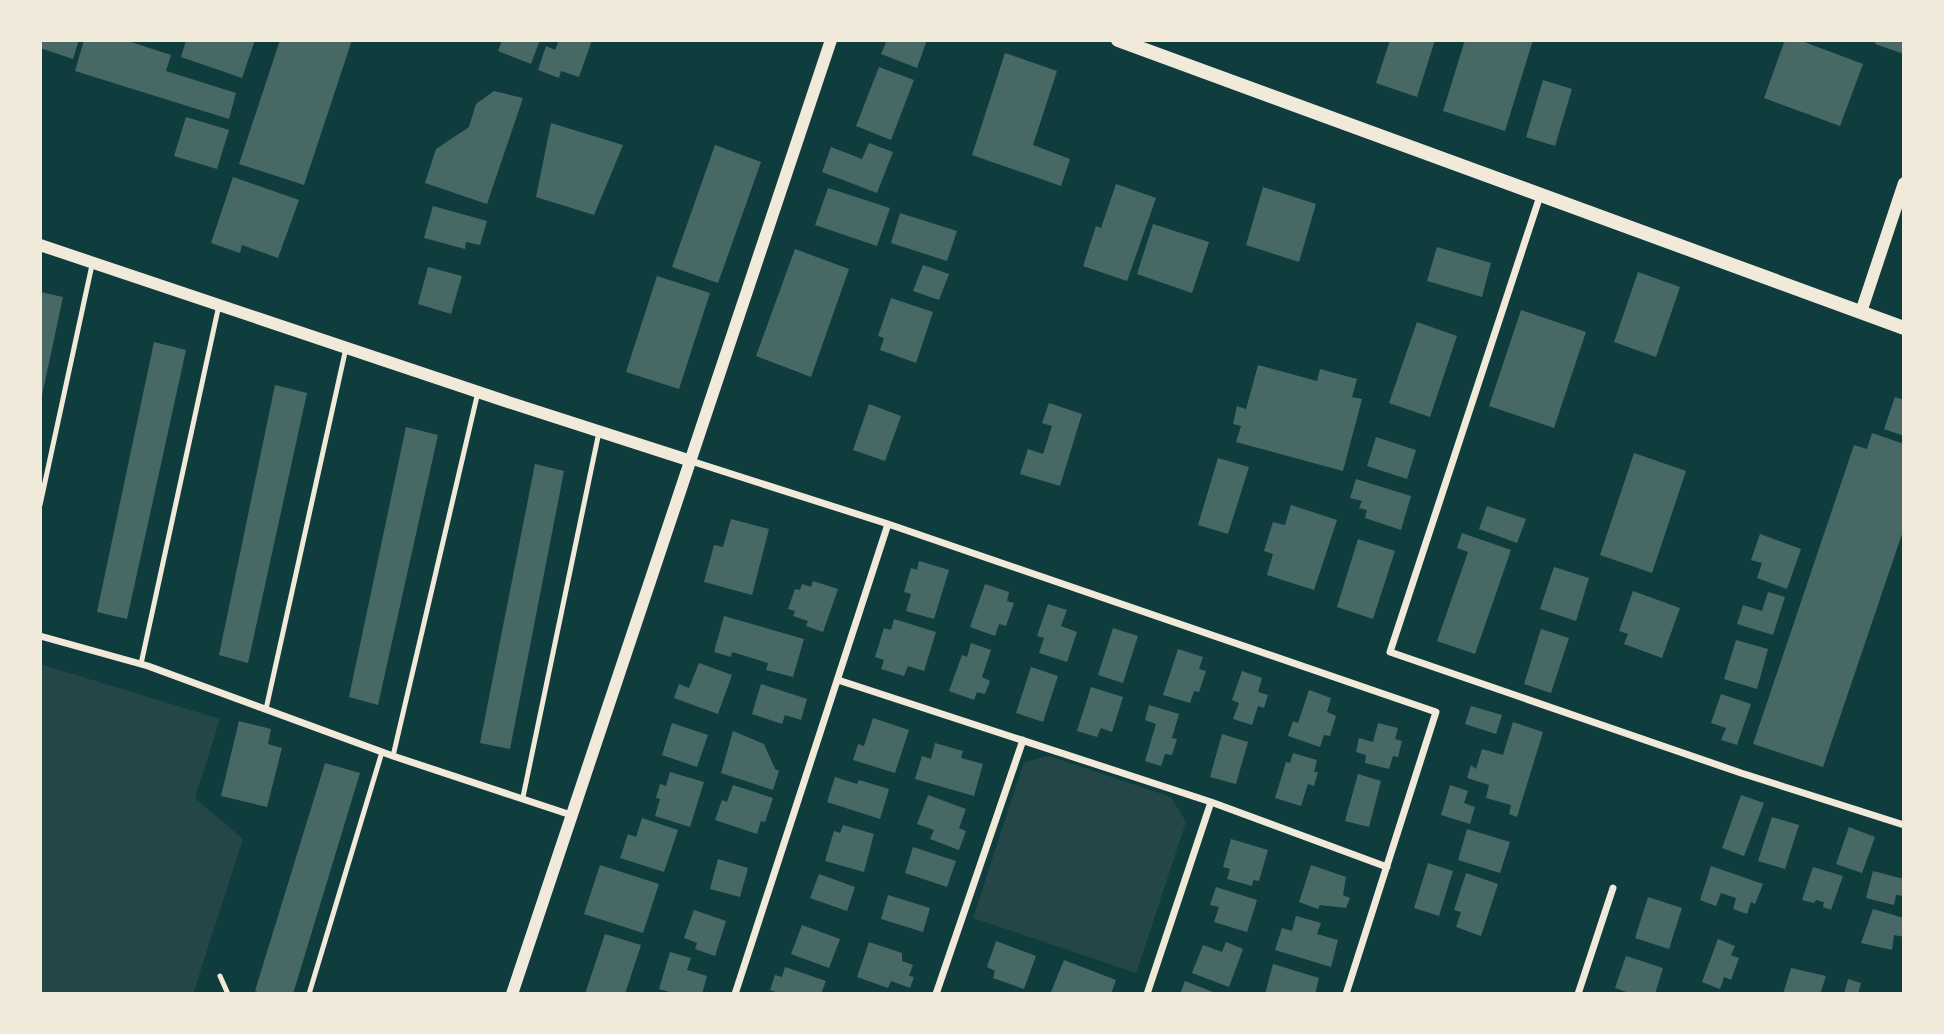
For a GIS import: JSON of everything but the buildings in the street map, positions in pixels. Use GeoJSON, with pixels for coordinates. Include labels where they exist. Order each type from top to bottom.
{"type":"FeatureCollection","features":[{"type":"Feature","properties":{"kind":"main road"},"geometry":{"type":"LineString","coordinates":[[1118,40],[1904,328]]}},
{"type":"Feature","properties":{"kind":"street"},"geometry":{"type":"LineString","coordinates":[[512,994],[831,40]]}},
{"type":"Feature","properties":{"kind":"street"},"geometry":{"type":"LineString","coordinates":[[1861,312],[1904,183]]}},
{"type":"Feature","properties":{"kind":"street"},"geometry":{"type":"LineString","coordinates":[[1540,196],[1390,652],[1715,765],[1904,825]]}},
{"type":"Feature","properties":{"kind":"street"},"geometry":{"type":"LineString","coordinates":[[40,245],[599,432],[888,524],[1436,712],[1346,994]]}},
{"type":"Feature","properties":{"kind":"street"},"geometry":{"type":"LineString","coordinates":[[735,994],[888,524]]}},
{"type":"Feature","properties":{"kind":"street"},"geometry":{"type":"LineString","coordinates":[[40,636],[141,664],[393,756],[571,815]]}},
{"type":"Feature","properties":{"kind":"street"},"geometry":{"type":"LineString","coordinates":[[838,680],[1211,802],[1387,867]]}},
{"type":"Feature","properties":{"kind":"street"},"geometry":{"type":"LineString","coordinates":[[936,994],[1023,740]]}},
{"type":"Feature","properties":{"kind":"street"},"geometry":{"type":"LineString","coordinates":[[1147,994],[1211,802]]}},
{"type":"Feature","properties":{"kind":"street"},"geometry":{"type":"LineString","coordinates":[[1578,994],[1613,888]]}},
{"type":"Feature","properties":{"kind":"lane"},"geometry":{"type":"LineString","coordinates":[[40,505],[93,263]]}},
{"type":"Feature","properties":{"kind":"lane"},"geometry":{"type":"LineString","coordinates":[[141,664],[219,305]]}},
{"type":"Feature","properties":{"kind":"lane"},"geometry":{"type":"LineString","coordinates":[[266,709],[346,348]]}},
{"type":"Feature","properties":{"kind":"lane"},"geometry":{"type":"LineString","coordinates":[[393,756],[478,392]]}},
{"type":"Feature","properties":{"kind":"lane"},"geometry":{"type":"LineString","coordinates":[[523,797],[599,432]]}},
{"type":"Feature","properties":{"kind":"lane"},"geometry":{"type":"LineString","coordinates":[[309,994],[382,752]]}},
{"type":"Feature","properties":{"kind":"lane"},"geometry":{"type":"LineString","coordinates":[[220,976],[228,994]]}},
{"type":"Feature","properties":{"kind":"shaded area"},"geometry":{"type":"Polygon","coordinates":[[[40,664],[220,719],[195,798],[243,839],[193,994],[40,994],[40,664]]]}},
{"type":"Feature","properties":{"kind":"shaded area"},"geometry":{"type":"Polygon","coordinates":[[[1049,756],[1171,797],[1186,822],[1136,973],[973,918],[1024,762],[1049,756]]]}}]}
